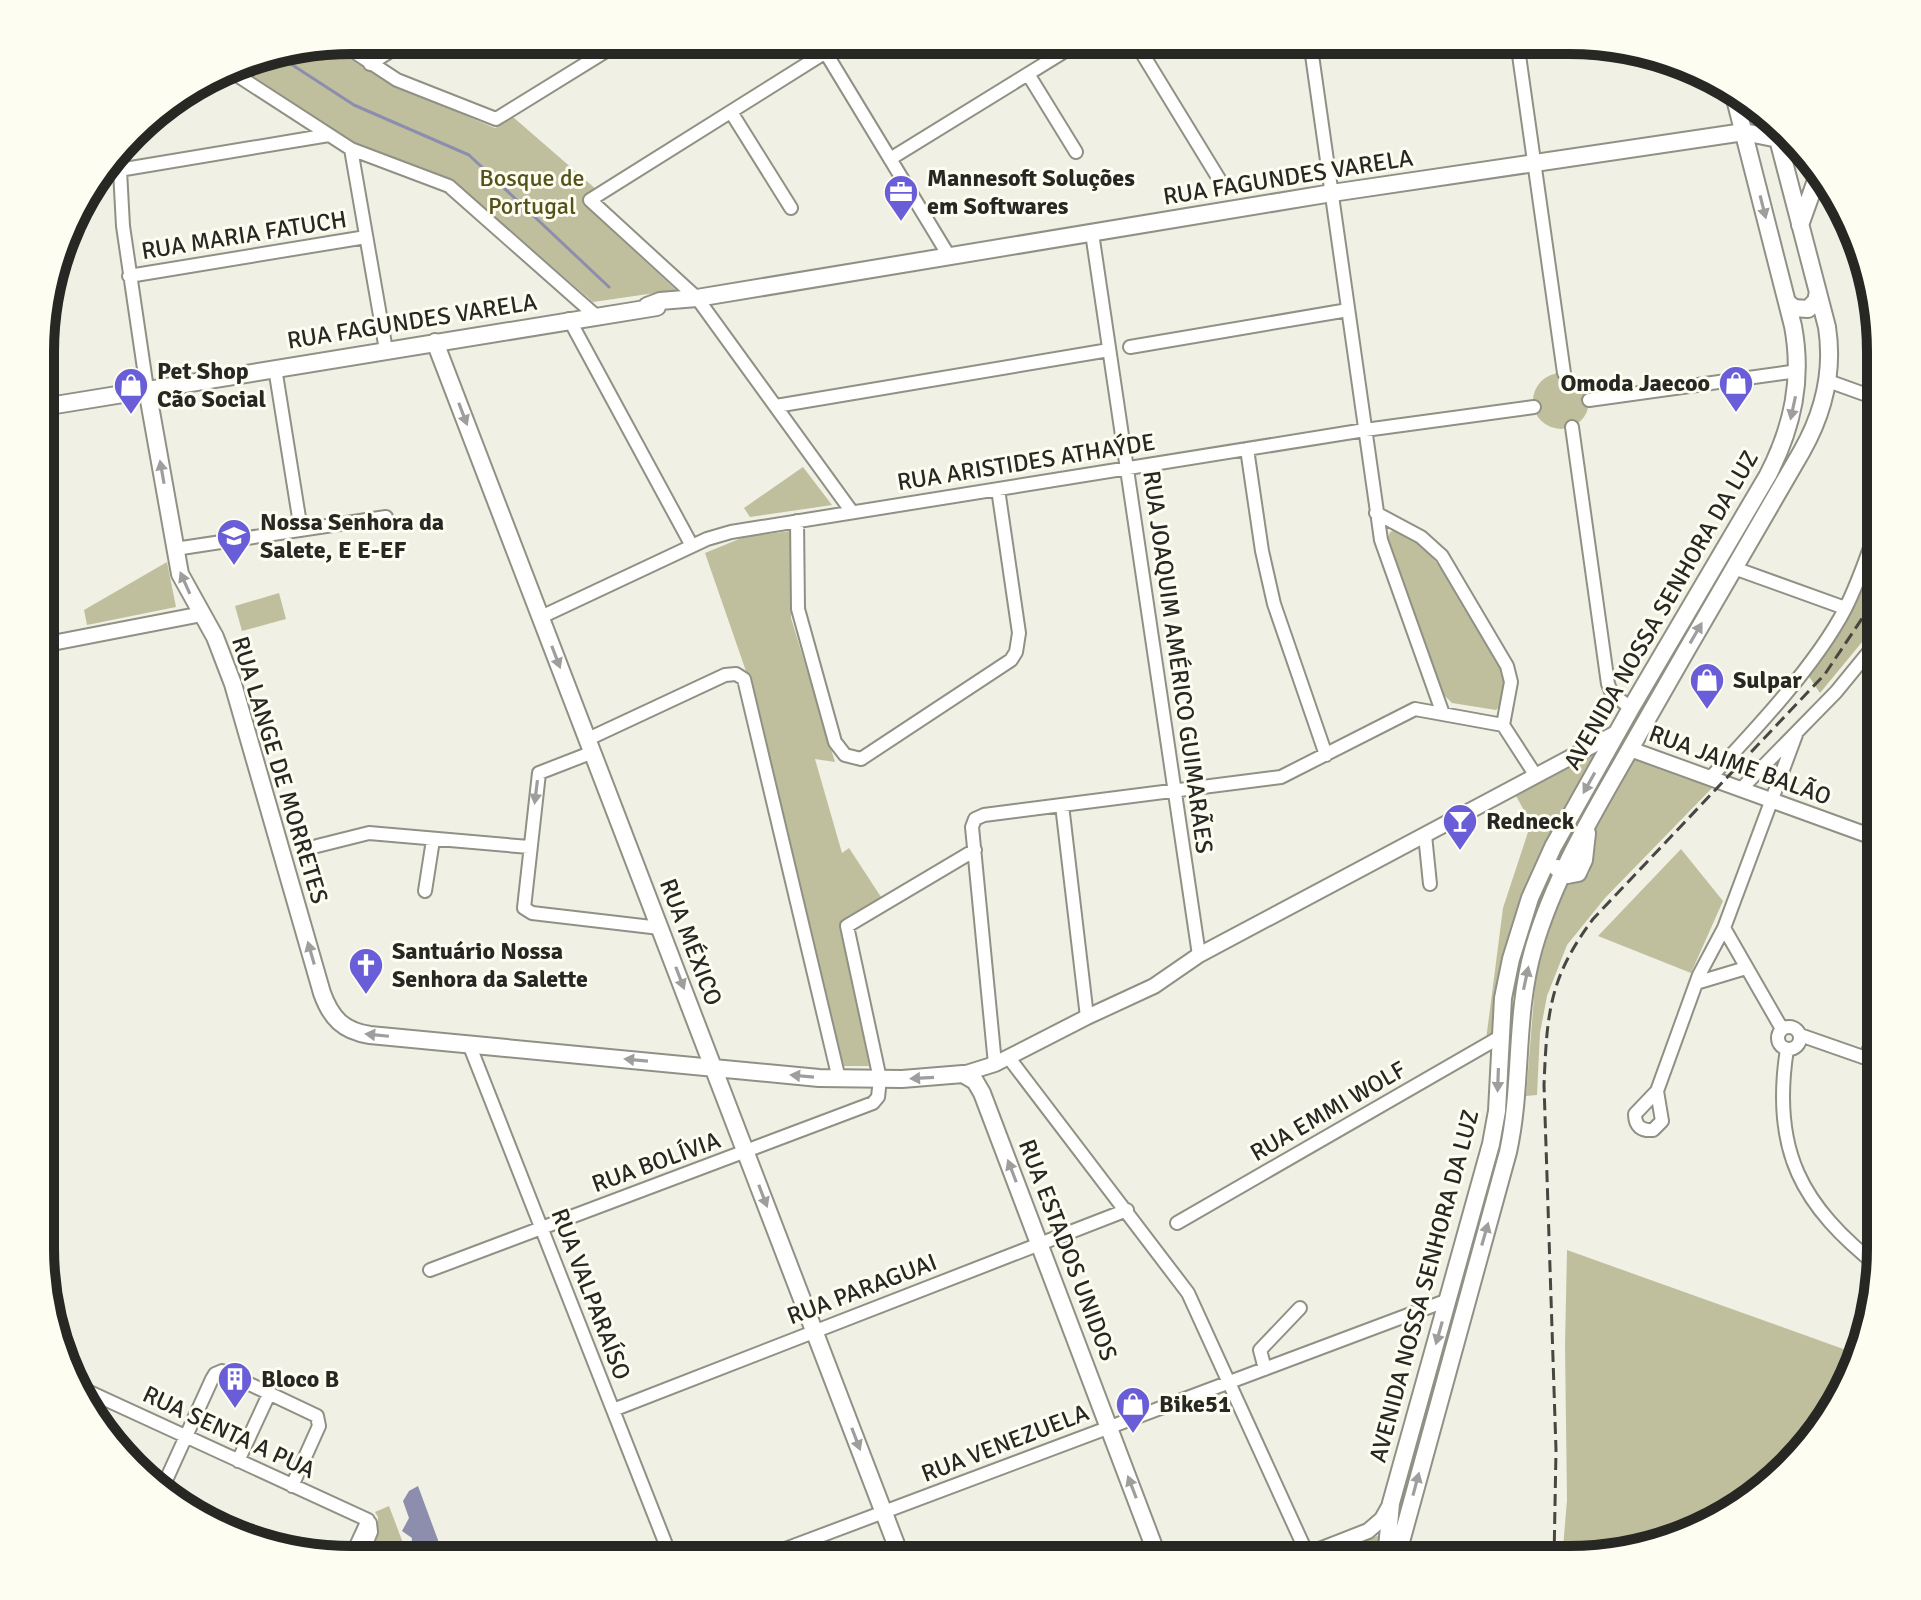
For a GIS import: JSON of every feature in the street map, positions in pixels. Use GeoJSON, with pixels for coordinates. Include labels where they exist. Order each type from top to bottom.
{"type":"FeatureCollection","features":[{"type":"Feature","properties":{"kind":"main road","name":"AVENIDA NOSSA SENHORA DA LUZ"},"geometry":{"type":"LineString","coordinates":[[1387,1546],[1391,1503],[1494,1128],[1503,998],[1511,959],[1530,898],[1553,847],[1631,708],[1777,458],[1794,406],[1798,371],[1796,345],[1737,106]]}},
{"type":"Feature","properties":{"kind":"main road","name":"RUA FAGUNDES VARELA"},"geometry":{"type":"LineString","coordinates":[[54,405],[595,315],[660,301],[697,298],[1332,193],[1744,132]]}},
{"type":"Feature","properties":{"kind":"main road"},"geometry":{"type":"LineString","coordinates":[[1744,132],[1778,139]]}},
{"type":"Feature","properties":{"kind":"main road","name":"AVENIDA NOSSA SENHORA DA LUZ"},"geometry":{"type":"LineString","coordinates":[[1400,1546],[1508,1152],[1516,1099],[1523,992],[1539,930],[1562,872],[1587,825],[1810,437],[1828,381],[1829,342],[1778,139]]}},
{"type":"Feature","properties":{"kind":"main road"},"geometry":{"type":"LineString","coordinates":[[1800,225],[1815,184]]}},
{"type":"Feature","properties":{"kind":"main road"},"geometry":{"type":"LineString","coordinates":[[1788,303],[1794,308],[1808,309],[1816,301],[1818,292]]}},
{"type":"Feature","properties":{"kind":"main road","name":"RUA MÉXICO"},"geometry":{"type":"LineString","coordinates":[[435,342],[897,1546]]}},
{"type":"Feature","properties":{"kind":"main road","name":"RUA LANGE DE MORRETES"},"geometry":{"type":"LineString","coordinates":[[147,389],[175,549],[184,582],[215,637],[233,684],[327,1005],[340,1024],[358,1033],[469,1044]]}},
{"type":"Feature","properties":{"kind":"main road"},"geometry":{"type":"LineString","coordinates":[[1661,656],[1672,656],[1674,671]]}},
{"type":"Feature","properties":{"kind":"main road"},"geometry":{"type":"LineString","coordinates":[[1553,847],[1554,863],[1562,872]]}},
{"type":"Feature","properties":{"kind":"main road"},"geometry":{"type":"LineString","coordinates":[[469,1044],[839,1079],[963,1074]]}},
{"type":"Feature","properties":{"kind":"main road"},"geometry":{"type":"LineString","coordinates":[[725,1097],[739,1080],[765,1072]]}},
{"type":"Feature","properties":{"kind":"main road","name":"RUA ESTADOS UNIDOS"},"geometry":{"type":"LineString","coordinates":[[963,1074],[975,1081],[982,1093],[1154,1546]]}},
{"type":"Feature","properties":{"kind":"street"},"geometry":{"type":"LineString","coordinates":[[356,54],[397,80],[496,119],[601,54]]}},
{"type":"Feature","properties":{"kind":"street"},"geometry":{"type":"LineString","coordinates":[[370,64],[386,54]]}},
{"type":"Feature","properties":{"kind":"street"},"geometry":{"type":"LineString","coordinates":[[823,54],[590,200],[697,298],[852,512]]}},
{"type":"Feature","properties":{"kind":"street"},"geometry":{"type":"LineString","coordinates":[[826,54],[949,256]]}},
{"type":"Feature","properties":{"kind":"street"},"geometry":{"type":"LineString","coordinates":[[890,159],[1060,54]]}},
{"type":"Feature","properties":{"kind":"street"},"geometry":{"type":"LineString","coordinates":[[1143,54],[1219,179]]}},
{"type":"Feature","properties":{"kind":"street"},"geometry":{"type":"LineString","coordinates":[[1312,54],[1376,513],[1383,547],[1443,714]]}},
{"type":"Feature","properties":{"kind":"street"},"geometry":{"type":"LineString","coordinates":[[1519,54],[1564,373]]}},
{"type":"Feature","properties":{"kind":"street"},"geometry":{"type":"LineString","coordinates":[[1028,74],[1076,152]]}},
{"type":"Feature","properties":{"kind":"street"},"geometry":{"type":"LineString","coordinates":[[239,77],[351,149],[454,189],[595,315]]}},
{"type":"Feature","properties":{"kind":"street"},"geometry":{"type":"LineString","coordinates":[[731,112],[791,208]]}},
{"type":"Feature","properties":{"kind":"street"},"geometry":{"type":"LineString","coordinates":[[119,170],[329,135]]}},
{"type":"Feature","properties":{"kind":"street"},"geometry":{"type":"LineString","coordinates":[[351,149],[386,350]]}},
{"type":"Feature","properties":{"kind":"street","name":"RUA LANGE DE MORRETES"},"geometry":{"type":"LineString","coordinates":[[119,170],[129,276],[147,389]]}},
{"type":"Feature","properties":{"kind":"street","name":"RUA JOAQUIM AMÉRICO GUIMARÃES"},"geometry":{"type":"LineString","coordinates":[[1092,233],[1199,955]]}},
{"type":"Feature","properties":{"kind":"street","name":"RUA MARIA FATUCH"},"geometry":{"type":"LineString","coordinates":[[129,276],[366,237]]}},
{"type":"Feature","properties":{"kind":"street"},"geometry":{"type":"LineString","coordinates":[[1130,347],[1348,310]]}},
{"type":"Feature","properties":{"kind":"street"},"geometry":{"type":"LineString","coordinates":[[569,319],[692,546]]}},
{"type":"Feature","properties":{"kind":"street"},"geometry":{"type":"LineString","coordinates":[[776,406],[1109,350]]}},
{"type":"Feature","properties":{"kind":"street"},"geometry":{"type":"LineString","coordinates":[[275,368],[301,530]]}},
{"type":"Feature","properties":{"kind":"street"},"geometry":{"type":"LineString","coordinates":[[1589,400],[1798,371]]}},
{"type":"Feature","properties":{"kind":"street"},"geometry":{"type":"LineString","coordinates":[[1828,381],[1867,395]]}},
{"type":"Feature","properties":{"kind":"street","name":"RUA ARISTIDES ATHAÝDE"},"geometry":{"type":"LineString","coordinates":[[541,617],[692,546],[731,532],[1365,430],[1534,407]]}},
{"type":"Feature","properties":{"kind":"street"},"geometry":{"type":"LineString","coordinates":[[1572,427],[1608,684],[1612,694],[1631,708]]}},
{"type":"Feature","properties":{"kind":"street"},"geometry":{"type":"LineString","coordinates":[[1247,449],[1262,551],[1274,604],[1326,755]]}},
{"type":"Feature","properties":{"kind":"street"},"geometry":{"type":"LineString","coordinates":[[797,521],[800,621],[835,742],[845,755],[861,759],[1011,660],[1016,652],[1019,633],[998,489]]}},
{"type":"Feature","properties":{"kind":"street"},"geometry":{"type":"LineString","coordinates":[[1376,513],[1421,537],[1450,567],[1511,675],[1503,725],[1536,776]]}},
{"type":"Feature","properties":{"kind":"street"},"geometry":{"type":"LineString","coordinates":[[175,549],[386,517]]}},
{"type":"Feature","properties":{"kind":"street"},"geometry":{"type":"LineString","coordinates":[[1710,778],[1813,658],[1845,608],[1867,552]]}},
{"type":"Feature","properties":{"kind":"street"},"geometry":{"type":"LineString","coordinates":[[1734,568],[1845,608]]}},
{"type":"Feature","properties":{"kind":"street"},"geometry":{"type":"LineString","coordinates":[[54,643],[202,614]]}},
{"type":"Feature","properties":{"kind":"street"},"geometry":{"type":"LineString","coordinates":[[1741,789],[1867,655]]}},
{"type":"Feature","properties":{"kind":"street"},"geometry":{"type":"LineString","coordinates":[[660,928],[527,911],[523,904],[539,773],[725,675],[740,675],[746,683],[839,1079]]}},
{"type":"Feature","properties":{"kind":"street"},"geometry":{"type":"LineString","coordinates":[[1299,1546],[1230,1382],[1188,1293],[1127,1210],[1002,1061],[972,827],[975,819],[984,815],[1281,777],[1415,709],[1503,725]]}},
{"type":"Feature","properties":{"kind":"street"},"geometry":{"type":"LineString","coordinates":[[963,1074],[1002,1061],[1154,986],[1199,955],[1618,732]]}},
{"type":"Feature","properties":{"kind":"street"},"geometry":{"type":"LineString","coordinates":[[1657,1091],[1696,983],[1724,928],[1797,732]]}},
{"type":"Feature","properties":{"kind":"street","name":"RUA JAIME BALÃO"},"geometry":{"type":"LineString","coordinates":[[1630,749],[1867,835]]}},
{"type":"Feature","properties":{"kind":"street"},"geometry":{"type":"LineString","coordinates":[[1062,805],[1087,1017]]}},
{"type":"Feature","properties":{"kind":"street"},"geometry":{"type":"LineString","coordinates":[[317,846],[369,833],[529,847]]}},
{"type":"Feature","properties":{"kind":"street"},"geometry":{"type":"LineString","coordinates":[[1425,835],[1430,884]]}},
{"type":"Feature","properties":{"kind":"street"},"geometry":{"type":"LineString","coordinates":[[425,891],[433,840]]}},
{"type":"Feature","properties":{"kind":"street"},"geometry":{"type":"LineString","coordinates":[[880,1079],[847,926],[975,850]]}},
{"type":"Feature","properties":{"kind":"street"},"geometry":{"type":"LineString","coordinates":[[1724,928],[1782,1029]]}},
{"type":"Feature","properties":{"kind":"street"},"geometry":{"type":"LineString","coordinates":[[1696,983],[1746,968]]}},
{"type":"Feature","properties":{"kind":"street"},"geometry":{"type":"LineString","coordinates":[[1690,1001],[1712,979]]}},
{"type":"Feature","properties":{"kind":"street"},"geometry":{"type":"LineString","coordinates":[[1782,1029],[1792,1027],[1800,1035],[1866,1058],[1867,1055]]}},
{"type":"Feature","properties":{"kind":"street"},"geometry":{"type":"LineString","coordinates":[[1782,1029],[1778,1039],[1781,1046],[1787,1049],[1797,1046],[1800,1035]]}},
{"type":"Feature","properties":{"kind":"street","name":"RUA EMMI WOLF"},"geometry":{"type":"LineString","coordinates":[[1177,1223],[1500,1037]]}},
{"type":"Feature","properties":{"kind":"street","name":"RUA VALPARAÍSO"},"geometry":{"type":"LineString","coordinates":[[469,1044],[666,1546]]}},
{"type":"Feature","properties":{"kind":"street"},"geometry":{"type":"LineString","coordinates":[[1787,1049],[1781,1097],[1791,1158],[1799,1177],[1825,1216],[1867,1255]]}},
{"type":"Feature","properties":{"kind":"street"},"geometry":{"type":"LineString","coordinates":[[982,1093],[986,1077],[1002,1061]]}},
{"type":"Feature","properties":{"kind":"street","name":"RUA BOLÍVIA"},"geometry":{"type":"LineString","coordinates":[[430,1270],[866,1107],[878,1097],[880,1079]]}},
{"type":"Feature","properties":{"kind":"street","name":"RUA PARAGUAI"},"geometry":{"type":"LineString","coordinates":[[613,1410],[1127,1210]]}},
{"type":"Feature","properties":{"kind":"street","name":"RUA VENEZUELA"},"geometry":{"type":"LineString","coordinates":[[793,1546],[1448,1300]]}},
{"type":"Feature","properties":{"kind":"street"},"geometry":{"type":"LineString","coordinates":[[1265,1369],[1260,1350],[1300,1308]]}},
{"type":"Feature","properties":{"kind":"street"},"geometry":{"type":"LineString","coordinates":[[166,1480],[212,1379],[219,1372],[226,1372],[313,1412],[319,1421],[292,1486]]}},
{"type":"Feature","properties":{"kind":"street"},"geometry":{"type":"LineString","coordinates":[[238,1461],[270,1392]]}},
{"type":"Feature","properties":{"kind":"street","name":"RUA SENTA A PUA"},"geometry":{"type":"LineString","coordinates":[[92,1393],[368,1520]]}},
{"type":"Feature","properties":{"kind":"street"},"geometry":{"type":"LineString","coordinates":[[1331,1545],[1375,1526],[1391,1503]]}},
{"type":"Feature","properties":{"kind":"street"},"geometry":{"type":"LineString","coordinates":[[356,1546],[368,1520]]}},
{"type":"Feature","properties":{"kind":"street"},"geometry":{"type":"LineString","coordinates":[[365,1546],[371,1532],[368,1520]]}},
{"type":"Feature","properties":{"kind":"green space","name":"Bosque de Portugal"},"geometry":{"type":"Polygon","coordinates":[[[343,54],[388,80],[495,128],[513,117],[597,190],[587,203],[590,210],[676,290],[593,302],[454,182],[349,143],[244,75],[294,60],[343,54]]]}},
{"type":"Feature","properties":{"kind":"green space"},"geometry":{"type":"Polygon","coordinates":[[[1561,373],[1581,381],[1589,401],[1581,421],[1561,429],[1541,421],[1533,401],[1541,381],[1561,373]]]}},
{"type":"Feature","properties":{"kind":"green space"},"geometry":{"type":"Polygon","coordinates":[[[803,467],[832,505],[750,517],[744,508],[803,467]]]}},
{"type":"Feature","properties":{"kind":"green space"},"geometry":{"type":"Polygon","coordinates":[[[1395,530],[1410,537],[1443,570],[1487,640],[1504,680],[1505,702],[1496,710],[1452,703],[1443,694],[1387,540],[1390,532],[1395,530]]]}},
{"type":"Feature","properties":{"kind":"green space"},"geometry":{"type":"Polygon","coordinates":[[[791,531],[791,618],[835,762],[815,759],[842,853],[849,848],[881,897],[841,923],[869,1066],[842,1066],[779,795],[748,677],[705,553],[744,537],[791,531]]]}},
{"type":"Feature","properties":{"kind":"green space"},"geometry":{"type":"Polygon","coordinates":[[[167,562],[176,607],[87,625],[84,610],[167,562]]]}},
{"type":"Feature","properties":{"kind":"green space"},"geometry":{"type":"Polygon","coordinates":[[[1867,569],[1867,636],[1820,693],[1808,675],[1835,640],[1867,569]]]}},
{"type":"Feature","properties":{"kind":"green space"},"geometry":{"type":"Polygon","coordinates":[[[279,593],[286,619],[242,631],[235,606],[279,593]]]}},
{"type":"Feature","properties":{"kind":"green space"},"geometry":{"type":"Polygon","coordinates":[[[1601,749],[1540,858],[1518,907],[1506,950],[1495,1035],[1486,1040],[1503,908],[1531,823],[1516,796],[1601,749]]]}},
{"type":"Feature","properties":{"kind":"green space"},"geometry":{"type":"Polygon","coordinates":[[[1630,758],[1713,787],[1605,898],[1567,945],[1547,996],[1540,1033],[1537,1095],[1526,1096],[1536,972],[1564,886],[1581,882],[1589,874],[1593,861],[1592,829],[1630,758]]]}},
{"type":"Feature","properties":{"kind":"green space"},"geometry":{"type":"Polygon","coordinates":[[[1681,849],[1723,901],[1691,973],[1598,936],[1681,849]]]}},
{"type":"Feature","properties":{"kind":"green space"},"geometry":{"type":"Polygon","coordinates":[[[1567,1250],[1848,1351],[1827,1397],[1805,1429],[1780,1459],[1734,1496],[1701,1515],[1646,1536],[1563,1546],[1567,1500],[1567,1250]]]}},
{"type":"Feature","properties":{"kind":"green space"},"geometry":{"type":"Polygon","coordinates":[[[389,1506],[404,1546],[369,1546],[378,1527],[375,1512],[389,1506]]]}},
{"type":"Feature","properties":{"kind":"green space"},"geometry":{"type":"Polygon","coordinates":[[[1385,1533],[1384,1546],[1351,1546],[1385,1533]]]}},
{"type":"Feature","properties":{"kind":"water"},"geometry":{"type":"Polygon","coordinates":[[[418,1486],[440,1546],[411,1546],[412,1538],[402,1531],[409,1518],[403,1501],[409,1491],[418,1486]]]}},
{"type":"Feature","properties":{"kind":"waterway"},"geometry":{"type":"LineString","coordinates":[[287,61],[354,105],[469,155],[609,287]]}},
{"type":"Feature","properties":{"kind":"railway"},"geometry":{"type":"LineString","coordinates":[[1554,1546],[1556,1450],[1544,1085],[1549,1016],[1559,978],[1578,940],[1593,919],[1825,674],[1867,611]]}},
{"type":"Feature","properties":{"kind":"place","name":"Mannesoft Soluções em Softwares"},"geometry":{"type":"Point","coordinates":[901,223]}},
{"type":"Feature","properties":{"kind":"place","name":"Omoda Jaecoo"},"geometry":{"type":"Point","coordinates":[1736,414]}},
{"type":"Feature","properties":{"kind":"place","name":"Pet Shop Cão Social"},"geometry":{"type":"Point","coordinates":[131,416]}},
{"type":"Feature","properties":{"kind":"place","name":"Nossa Senhora da Salete, E E-EF"},"geometry":{"type":"Point","coordinates":[234,567]}},
{"type":"Feature","properties":{"kind":"place","name":"Sulpar"},"geometry":{"type":"Point","coordinates":[1707,711]}},
{"type":"Feature","properties":{"kind":"place","name":"Redneck"},"geometry":{"type":"Point","coordinates":[1460,852]}},
{"type":"Feature","properties":{"kind":"place","name":"Santuário Nossa Senhora da Salette"},"geometry":{"type":"Point","coordinates":[366,996]}},
{"type":"Feature","properties":{"kind":"place","name":"Bloco B"},"geometry":{"type":"Point","coordinates":[235,1410]}},
{"type":"Feature","properties":{"kind":"place","name":"Bike51"},"geometry":{"type":"Point","coordinates":[1133,1435]}}]}
